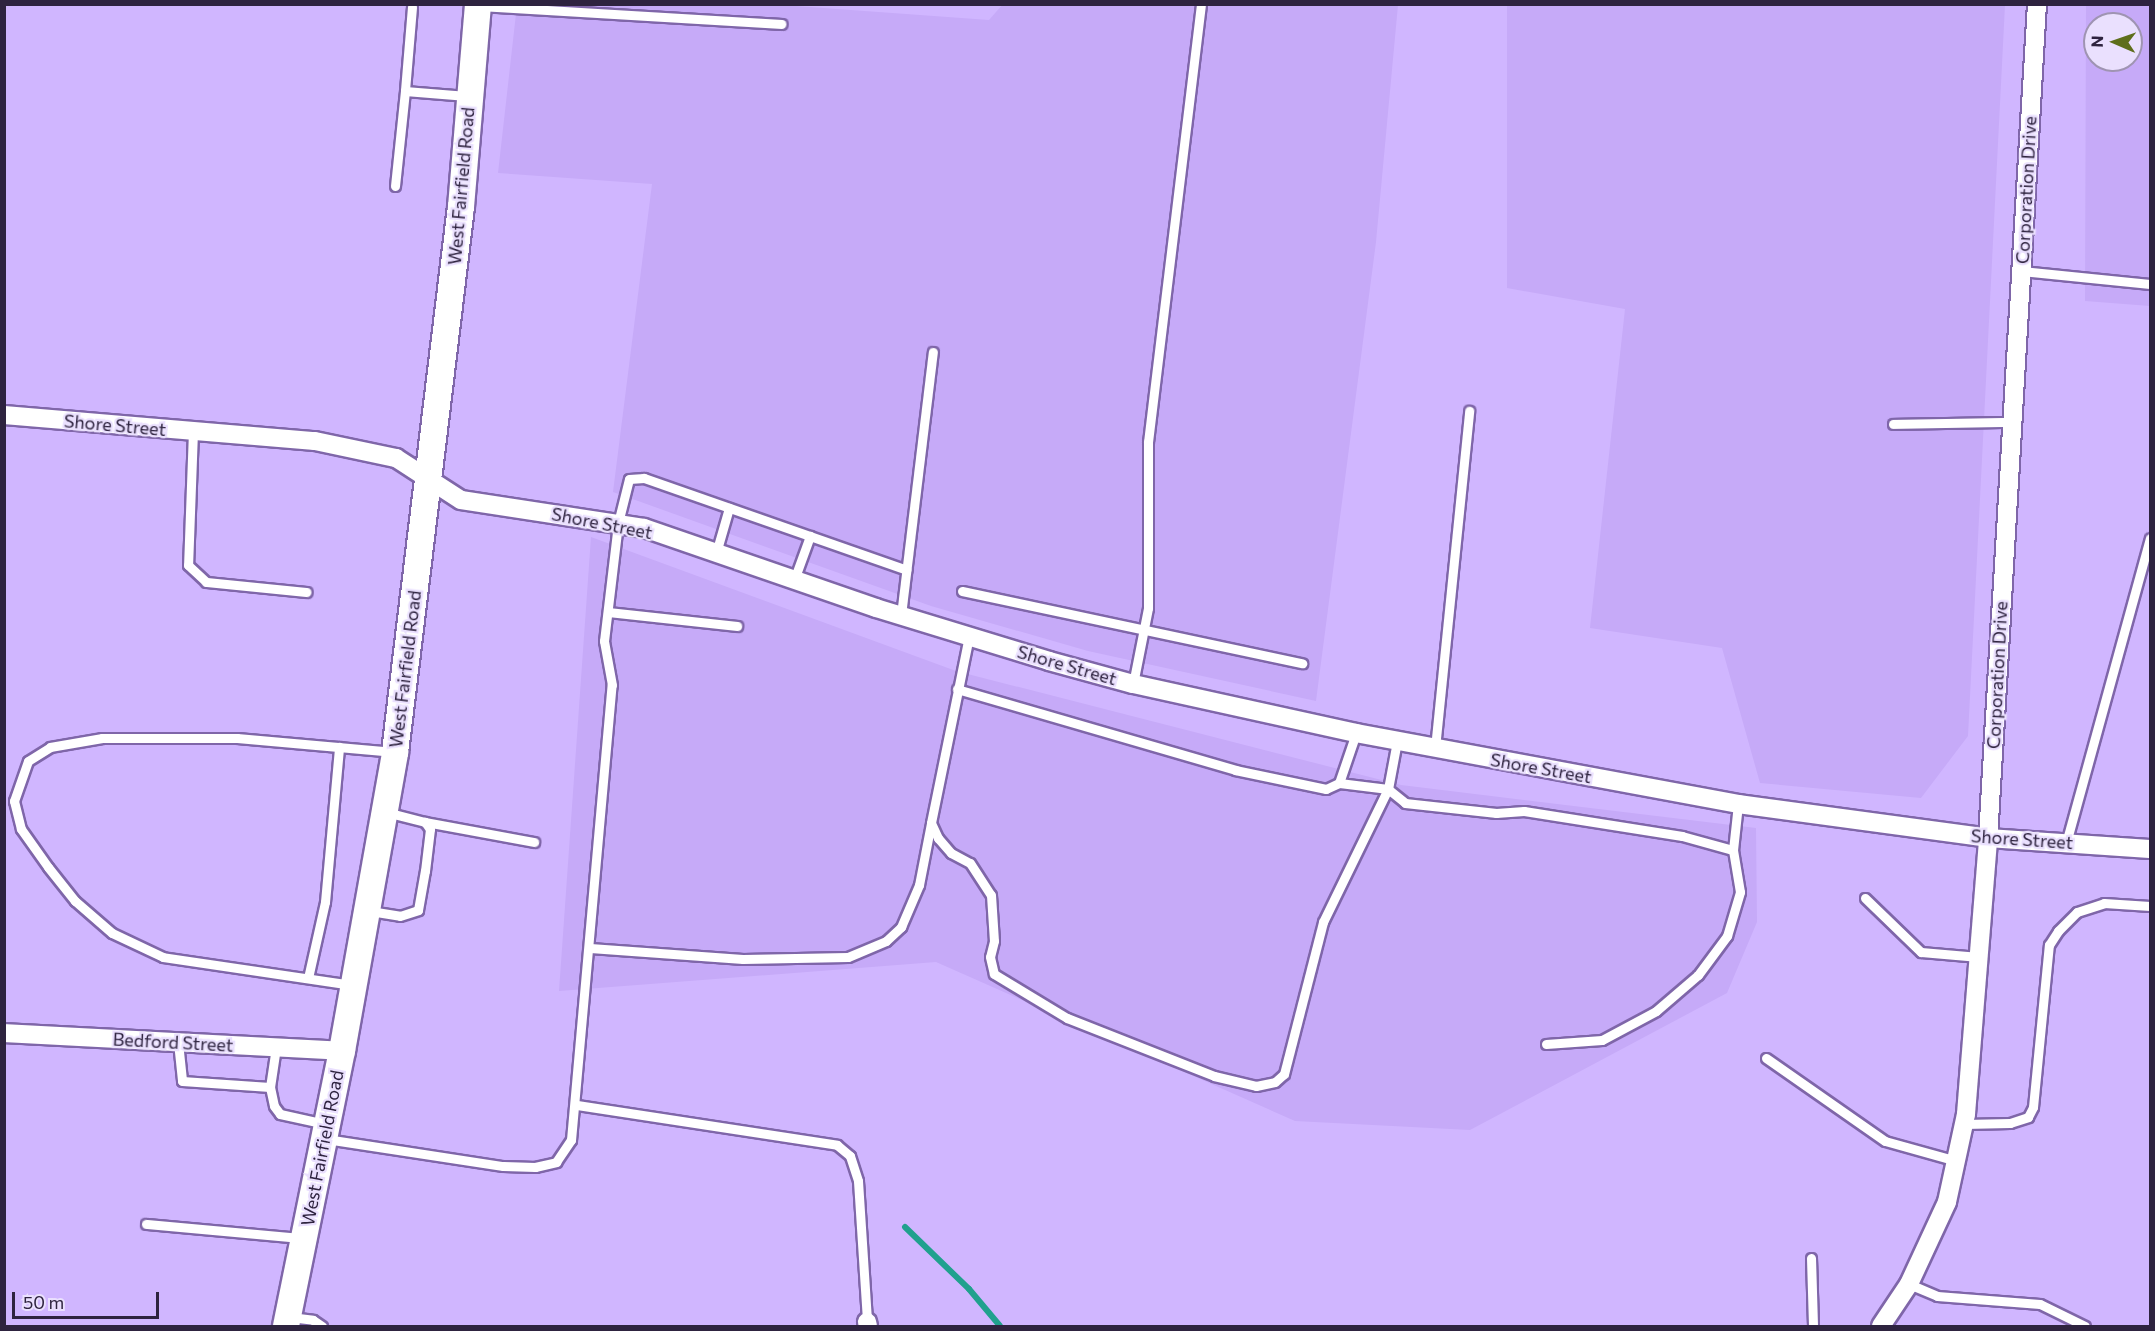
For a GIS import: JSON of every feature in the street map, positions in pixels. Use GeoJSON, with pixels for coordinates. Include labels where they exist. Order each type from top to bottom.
{"type":"FeatureCollection","features":[{"type":"Feature","properties":{"kind":"main road","name":"West Fairfield Road"},"geometry":{"type":"LineString","coordinates":[[287,1322],[342,1051],[395,752],[429,480],[478,5]]}},
{"type":"Feature","properties":{"kind":"street","name":"Corporation Drive"},"geometry":{"type":"LineString","coordinates":[[1881,1326],[1909,1284],[1947,1202],[1964,1124],[1988,838],[2037,4]]}},
{"type":"Feature","properties":{"kind":"street","name":"Shore Street"},"geometry":{"type":"LineString","coordinates":[[4,415],[315,441],[396,458],[461,500],[618,523],[901,615],[1133,684],[1356,733],[1738,804],[1988,838],[2151,849]]}},
{"type":"Feature","properties":{"kind":"street","name":"Bedford Street"},"geometry":{"type":"LineString","coordinates":[[4,1033],[342,1051]]}},
{"type":"Feature","properties":{"kind":"lane"},"geometry":{"type":"LineString","coordinates":[[478,5],[781,24]]}},
{"type":"Feature","properties":{"kind":"lane"},"geometry":{"type":"LineString","coordinates":[[1133,684],[1148,608],[1148,442],[1201,5]]}},
{"type":"Feature","properties":{"kind":"lane"},"geometry":{"type":"LineString","coordinates":[[395,186],[412,7]]}},
{"type":"Feature","properties":{"kind":"lane"},"geometry":{"type":"LineString","coordinates":[[405,91],[470,96]]}},
{"type":"Feature","properties":{"kind":"lane"},"geometry":{"type":"LineString","coordinates":[[2021,271],[2151,284]]}},
{"type":"Feature","properties":{"kind":"lane"},"geometry":{"type":"LineString","coordinates":[[901,615],[933,352]]}},
{"type":"Feature","properties":{"kind":"lane"},"geometry":{"type":"LineString","coordinates":[[1435,748],[1469,411]]}},
{"type":"Feature","properties":{"kind":"lane"},"geometry":{"type":"LineString","coordinates":[[1893,424],[2012,422]]}},
{"type":"Feature","properties":{"kind":"lane"},"geometry":{"type":"LineString","coordinates":[[193,431],[188,565],[206,582],[307,592]]}},
{"type":"Feature","properties":{"kind":"lane"},"geometry":{"type":"LineString","coordinates":[[276,1047],[270,1087],[280,1114],[325,1132],[503,1166],[535,1167],[556,1162],[571,1140],[577,1105],[612,685],[604,640],[618,523],[629,479],[644,478],[906,570]]}},
{"type":"Feature","properties":{"kind":"lane"},"geometry":{"type":"LineString","coordinates":[[716,553],[729,508]]}},
{"type":"Feature","properties":{"kind":"lane"},"geometry":{"type":"LineString","coordinates":[[794,580],[810,536]]}},
{"type":"Feature","properties":{"kind":"lane"},"geometry":{"type":"LineString","coordinates":[[2066,843],[2151,538]]}},
{"type":"Feature","properties":{"kind":"lane"},"geometry":{"type":"LineString","coordinates":[[962,591],[1302,663]]}},
{"type":"Feature","properties":{"kind":"lane"},"geometry":{"type":"LineString","coordinates":[[608,612],[737,626]]}},
{"type":"Feature","properties":{"kind":"lane"},"geometry":{"type":"LineString","coordinates":[[590,948],[743,959],[848,957],[886,941],[901,927],[919,885],[969,636]]}},
{"type":"Feature","properties":{"kind":"lane"},"geometry":{"type":"LineString","coordinates":[[957,689],[1235,770],[1326,789],[1339,783],[1388,789],[1405,803],[1496,813],[1524,811],[1682,836],[1733,850]]}},
{"type":"Feature","properties":{"kind":"lane"},"geometry":{"type":"LineString","coordinates":[[1339,783],[1356,733]]}},
{"type":"Feature","properties":{"kind":"lane"},"geometry":{"type":"LineString","coordinates":[[354,985],[163,957],[112,933],[75,901],[48,867],[21,829],[14,801],[28,761],[50,747],[92,740],[237,738],[395,752]]}},
{"type":"Feature","properties":{"kind":"lane"},"geometry":{"type":"LineString","coordinates":[[931,823],[938,838],[951,853],[970,863],[991,895],[994,941],[990,957],[994,974],[1066,1018],[1214,1076],[1256,1086],[1275,1082],[1284,1074],[1323,922],[1388,789],[1397,741]]}},
{"type":"Feature","properties":{"kind":"lane"},"geometry":{"type":"LineString","coordinates":[[308,978],[325,902],[339,747]]}},
{"type":"Feature","properties":{"kind":"lane"},"geometry":{"type":"LineString","coordinates":[[1546,1044],[1602,1040],[1656,1011],[1698,975],[1727,936],[1740,892],[1733,850],[1738,804]]}},
{"type":"Feature","properties":{"kind":"lane"},"geometry":{"type":"LineString","coordinates":[[386,812],[425,822],[534,842]]}},
{"type":"Feature","properties":{"kind":"lane"},"geometry":{"type":"LineString","coordinates":[[368,911],[400,916],[418,910],[430,829],[425,822]]}},
{"type":"Feature","properties":{"kind":"lane"},"geometry":{"type":"LineString","coordinates":[[1865,898],[1921,952],[1979,957]]}},
{"type":"Feature","properties":{"kind":"lane"},"geometry":{"type":"LineString","coordinates":[[1964,1124],[2010,1123],[2028,1117],[2032,1107],[2049,945],[2058,931],[2077,912],[2104,903],[2151,906]]}},
{"type":"Feature","properties":{"kind":"lane"},"geometry":{"type":"LineString","coordinates":[[178,1042],[182,1081],[270,1087]]}},
{"type":"Feature","properties":{"kind":"lane"},"geometry":{"type":"LineString","coordinates":[[1766,1058],[1885,1141],[1957,1161]]}},
{"type":"Feature","properties":{"kind":"lane"},"geometry":{"type":"LineString","coordinates":[[577,1105],[837,1145],[850,1156],[858,1181],[868,1324]]}},
{"type":"Feature","properties":{"kind":"lane"},"geometry":{"type":"LineString","coordinates":[[146,1224],[304,1238]]}},
{"type":"Feature","properties":{"kind":"lane"},"geometry":{"type":"LineString","coordinates":[[1811,1258],[1813,1326]]}},
{"type":"Feature","properties":{"kind":"lane"},"geometry":{"type":"LineString","coordinates":[[1909,1284],[1937,1296],[2040,1304],[2085,1326]]}},
{"type":"Feature","properties":{"kind":"lane"},"geometry":{"type":"LineString","coordinates":[[287,1322],[333,1326]]}},
{"type":"Feature","properties":{"kind":"shaded area"},"geometry":{"type":"Polygon","coordinates":[[[768,4],[989,20],[1003,4],[1398,5],[1376,242],[1316,701],[1088,651],[931,606],[613,492],[652,184],[498,173],[517,5],[768,4]]]}},
{"type":"Feature","properties":{"kind":"shaded area"},"geometry":{"type":"Polygon","coordinates":[[[1507,5],[2005,5],[1968,736],[1921,798],[1760,783],[1722,648],[1590,628],[1625,309],[1507,288],[1507,5]]]}},
{"type":"Feature","properties":{"kind":"shaded area"},"geometry":{"type":"Polygon","coordinates":[[[2086,5],[2150,5],[2150,306],[2085,301],[2086,72],[2143,72],[2143,12],[2086,12],[2086,5]]]}},
{"type":"Feature","properties":{"kind":"shaded area"},"geometry":{"type":"Polygon","coordinates":[[[591,537],[956,671],[1401,785],[1756,828],[1757,922],[1727,993],[1470,1130],[1295,1121],[936,962],[559,991],[591,537]]]}},
{"type":"Feature","properties":{"kind":"waterway"},"geometry":{"type":"LineString","coordinates":[[905,1227],[969,1289],[1000,1326]]}}]}
